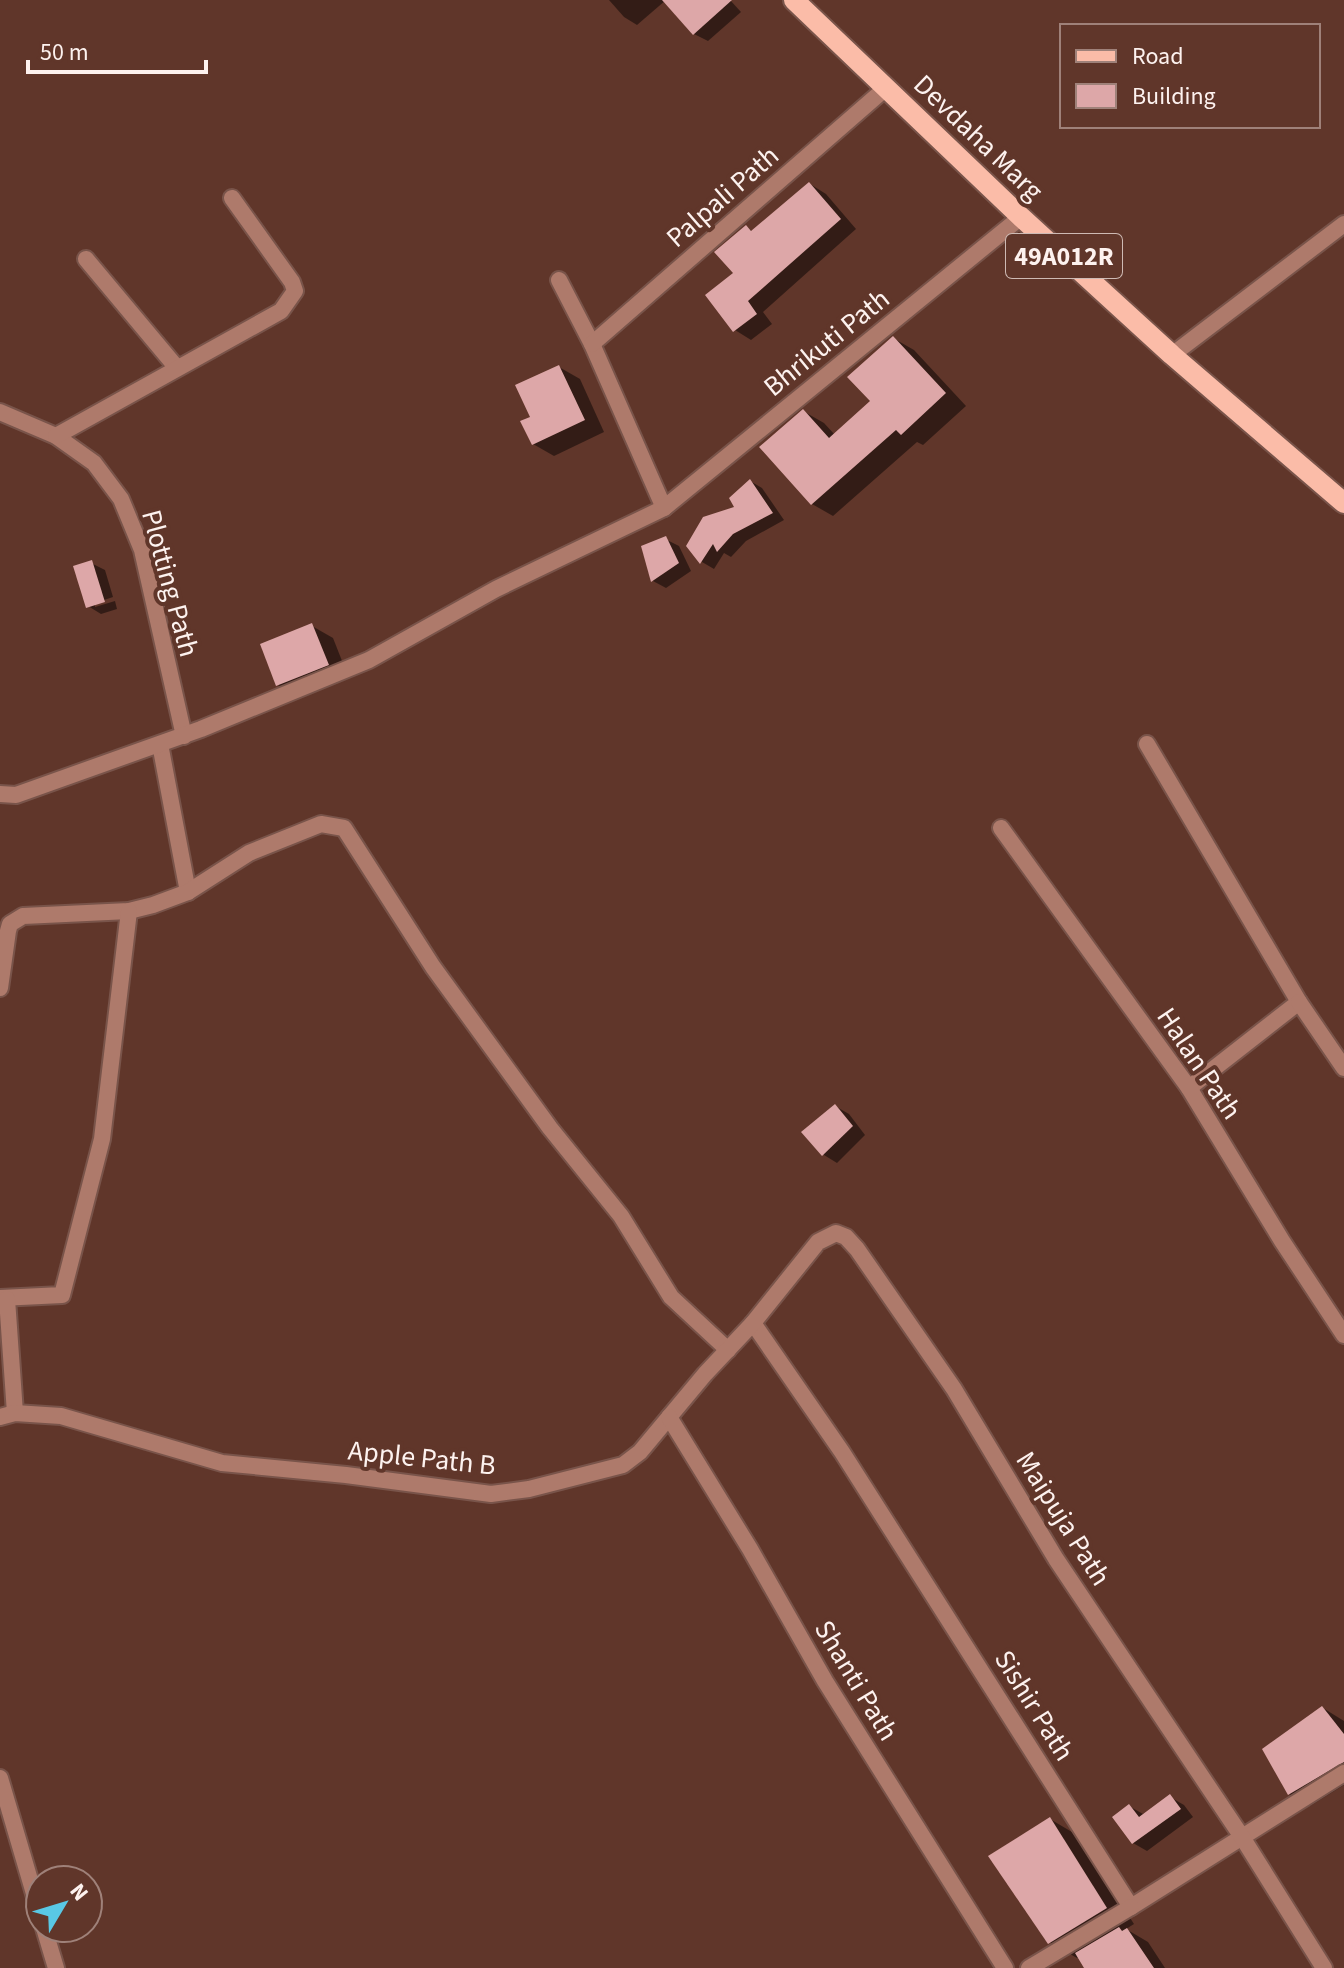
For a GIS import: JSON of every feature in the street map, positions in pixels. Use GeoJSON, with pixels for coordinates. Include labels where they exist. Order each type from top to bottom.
{"type":"FeatureCollection","features":[{"type":"Feature","properties":{"kind":"main road","name":"Devdaha Marg"},"geometry":{"type":"LineString","coordinates":[[794,0],[1021,217],[1172,355],[1344,503]]}},
{"type":"Feature","properties":{"kind":"street","name":"Palpali Path"},"geometry":{"type":"LineString","coordinates":[[592,344],[887,87]]}},
{"type":"Feature","properties":{"kind":"street"},"geometry":{"type":"LineString","coordinates":[[56,436],[281,311],[295,291],[292,282],[232,198]]}},
{"type":"Feature","properties":{"kind":"street","name":"Bhrikuti Path"},"geometry":{"type":"LineString","coordinates":[[0,794],[16,795],[184,736],[369,660],[496,589],[664,508],[1021,217]]}},
{"type":"Feature","properties":{"kind":"street"},"geometry":{"type":"LineString","coordinates":[[1172,355],[1344,224]]}},
{"type":"Feature","properties":{"kind":"street"},"geometry":{"type":"LineString","coordinates":[[86,259],[177,368]]}},
{"type":"Feature","properties":{"kind":"street"},"geometry":{"type":"LineString","coordinates":[[559,280],[592,344],[664,508]]}},
{"type":"Feature","properties":{"kind":"street","name":"Plotting Path"},"geometry":{"type":"LineString","coordinates":[[0,412],[56,436],[94,463],[121,499],[142,550],[184,736]]}},
{"type":"Feature","properties":{"kind":"street"},"geometry":{"type":"LineString","coordinates":[[160,744],[188,892]]}},
{"type":"Feature","properties":{"kind":"street"},"geometry":{"type":"LineString","coordinates":[[1147,744],[1299,1002],[1344,1068]]}},
{"type":"Feature","properties":{"kind":"street"},"geometry":{"type":"LineString","coordinates":[[0,988],[0,970],[10,924],[23,916],[129,911],[188,892],[249,853],[321,824],[344,828],[433,967],[550,1128],[621,1216],[671,1297],[728,1350]]}},
{"type":"Feature","properties":{"kind":"street","name":"Halan Path"},"geometry":{"type":"LineString","coordinates":[[1001,828],[1189,1088],[1279,1236],[1344,1335]]}},
{"type":"Feature","properties":{"kind":"street"},"geometry":{"type":"LineString","coordinates":[[8,1415],[3,1299],[62,1295],[102,1139],[129,911]]}},
{"type":"Feature","properties":{"kind":"street"},"geometry":{"type":"LineString","coordinates":[[1189,1088],[1299,1002]]}},
{"type":"Feature","properties":{"kind":"street","name":"Apple Path B"},"geometry":{"type":"LineString","coordinates":[[8,1415],[61,1416],[222,1463],[491,1494],[542,1486],[623,1465],[640,1452],[753,1323],[818,1242],[836,1233]]}},
{"type":"Feature","properties":{"kind":"street","name":"Maipuja Path"},"geometry":{"type":"LineString","coordinates":[[836,1233],[846,1237],[857,1249],[954,1389],[1056,1559],[1242,1837],[1324,1968]]}},
{"type":"Feature","properties":{"kind":"street","name":"Sishir Path"},"geometry":{"type":"LineString","coordinates":[[753,1323],[850,1464],[1131,1907]]}},
{"type":"Feature","properties":{"kind":"street","name":"Shanti Path"},"geometry":{"type":"LineString","coordinates":[[669,1417],[750,1549],[833,1694],[1005,1968]]}},
{"type":"Feature","properties":{"kind":"street"},"geometry":{"type":"LineString","coordinates":[[1029,1968],[1344,1773]]}},
{"type":"Feature","properties":{"kind":"street"},"geometry":{"type":"LineString","coordinates":[[0,1778],[25,1864]]}},
{"type":"Feature","properties":{"kind":"street"},"geometry":{"type":"LineString","coordinates":[[49,1944],[56,1968]]}},
{"type":"Feature","properties":{"kind":"building"},"geometry":{"type":"Polygon","coordinates":[[[662,0],[732,0],[693,35],[662,0]]]}},
{"type":"Feature","properties":{"kind":"building"},"geometry":{"type":"Polygon","coordinates":[[[809,182],[841,219],[748,301],[757,314],[733,332],[705,295],[733,273],[714,252],[746,225],[751,231],[809,182]]]}},
{"type":"Feature","properties":{"kind":"building"},"geometry":{"type":"Polygon","coordinates":[[[893,336],[946,393],[901,435],[896,430],[811,505],[759,447],[803,409],[829,438],[870,401],[847,377],[893,336]]]}},
{"type":"Feature","properties":{"kind":"building"},"geometry":{"type":"Polygon","coordinates":[[[559,365],[585,420],[532,445],[520,421],[530,417],[515,385],[559,365]]]}},
{"type":"Feature","properties":{"kind":"building"},"geometry":{"type":"Polygon","coordinates":[[[750,479],[773,513],[733,534],[717,552],[713,544],[700,564],[686,546],[703,517],[734,507],[729,498],[750,479]]]}},
{"type":"Feature","properties":{"kind":"building"},"geometry":{"type":"Polygon","coordinates":[[[666,536],[679,563],[651,582],[641,546],[666,536]]]}},
{"type":"Feature","properties":{"kind":"building"},"geometry":{"type":"Polygon","coordinates":[[[92,560],[105,602],[86,608],[73,566],[92,560]]]}},
{"type":"Feature","properties":{"kind":"building"},"geometry":{"type":"Polygon","coordinates":[[[312,623],[329,665],[276,686],[260,644],[312,623]]]}},
{"type":"Feature","properties":{"kind":"building"},"geometry":{"type":"Polygon","coordinates":[[[835,1104],[853,1126],[822,1156],[801,1132],[835,1104]]]}},
{"type":"Feature","properties":{"kind":"building"},"geometry":{"type":"Polygon","coordinates":[[[1322,1706],[1344,1734],[1344,1762],[1288,1795],[1262,1749],[1322,1706]]]}},
{"type":"Feature","properties":{"kind":"building"},"geometry":{"type":"Polygon","coordinates":[[[1170,1794],[1181,1809],[1132,1844],[1112,1817],[1129,1804],[1139,1817],[1170,1794]]]}},
{"type":"Feature","properties":{"kind":"building"},"geometry":{"type":"Polygon","coordinates":[[[1050,1817],[1107,1908],[1048,1944],[988,1856],[1050,1817]]]}},
{"type":"Feature","properties":{"kind":"building"},"geometry":{"type":"Polygon","coordinates":[[[1119,1927],[1122,1931],[1127,1928],[1154,1968],[1084,1968],[1075,1953],[1119,1927]]]}}]}
